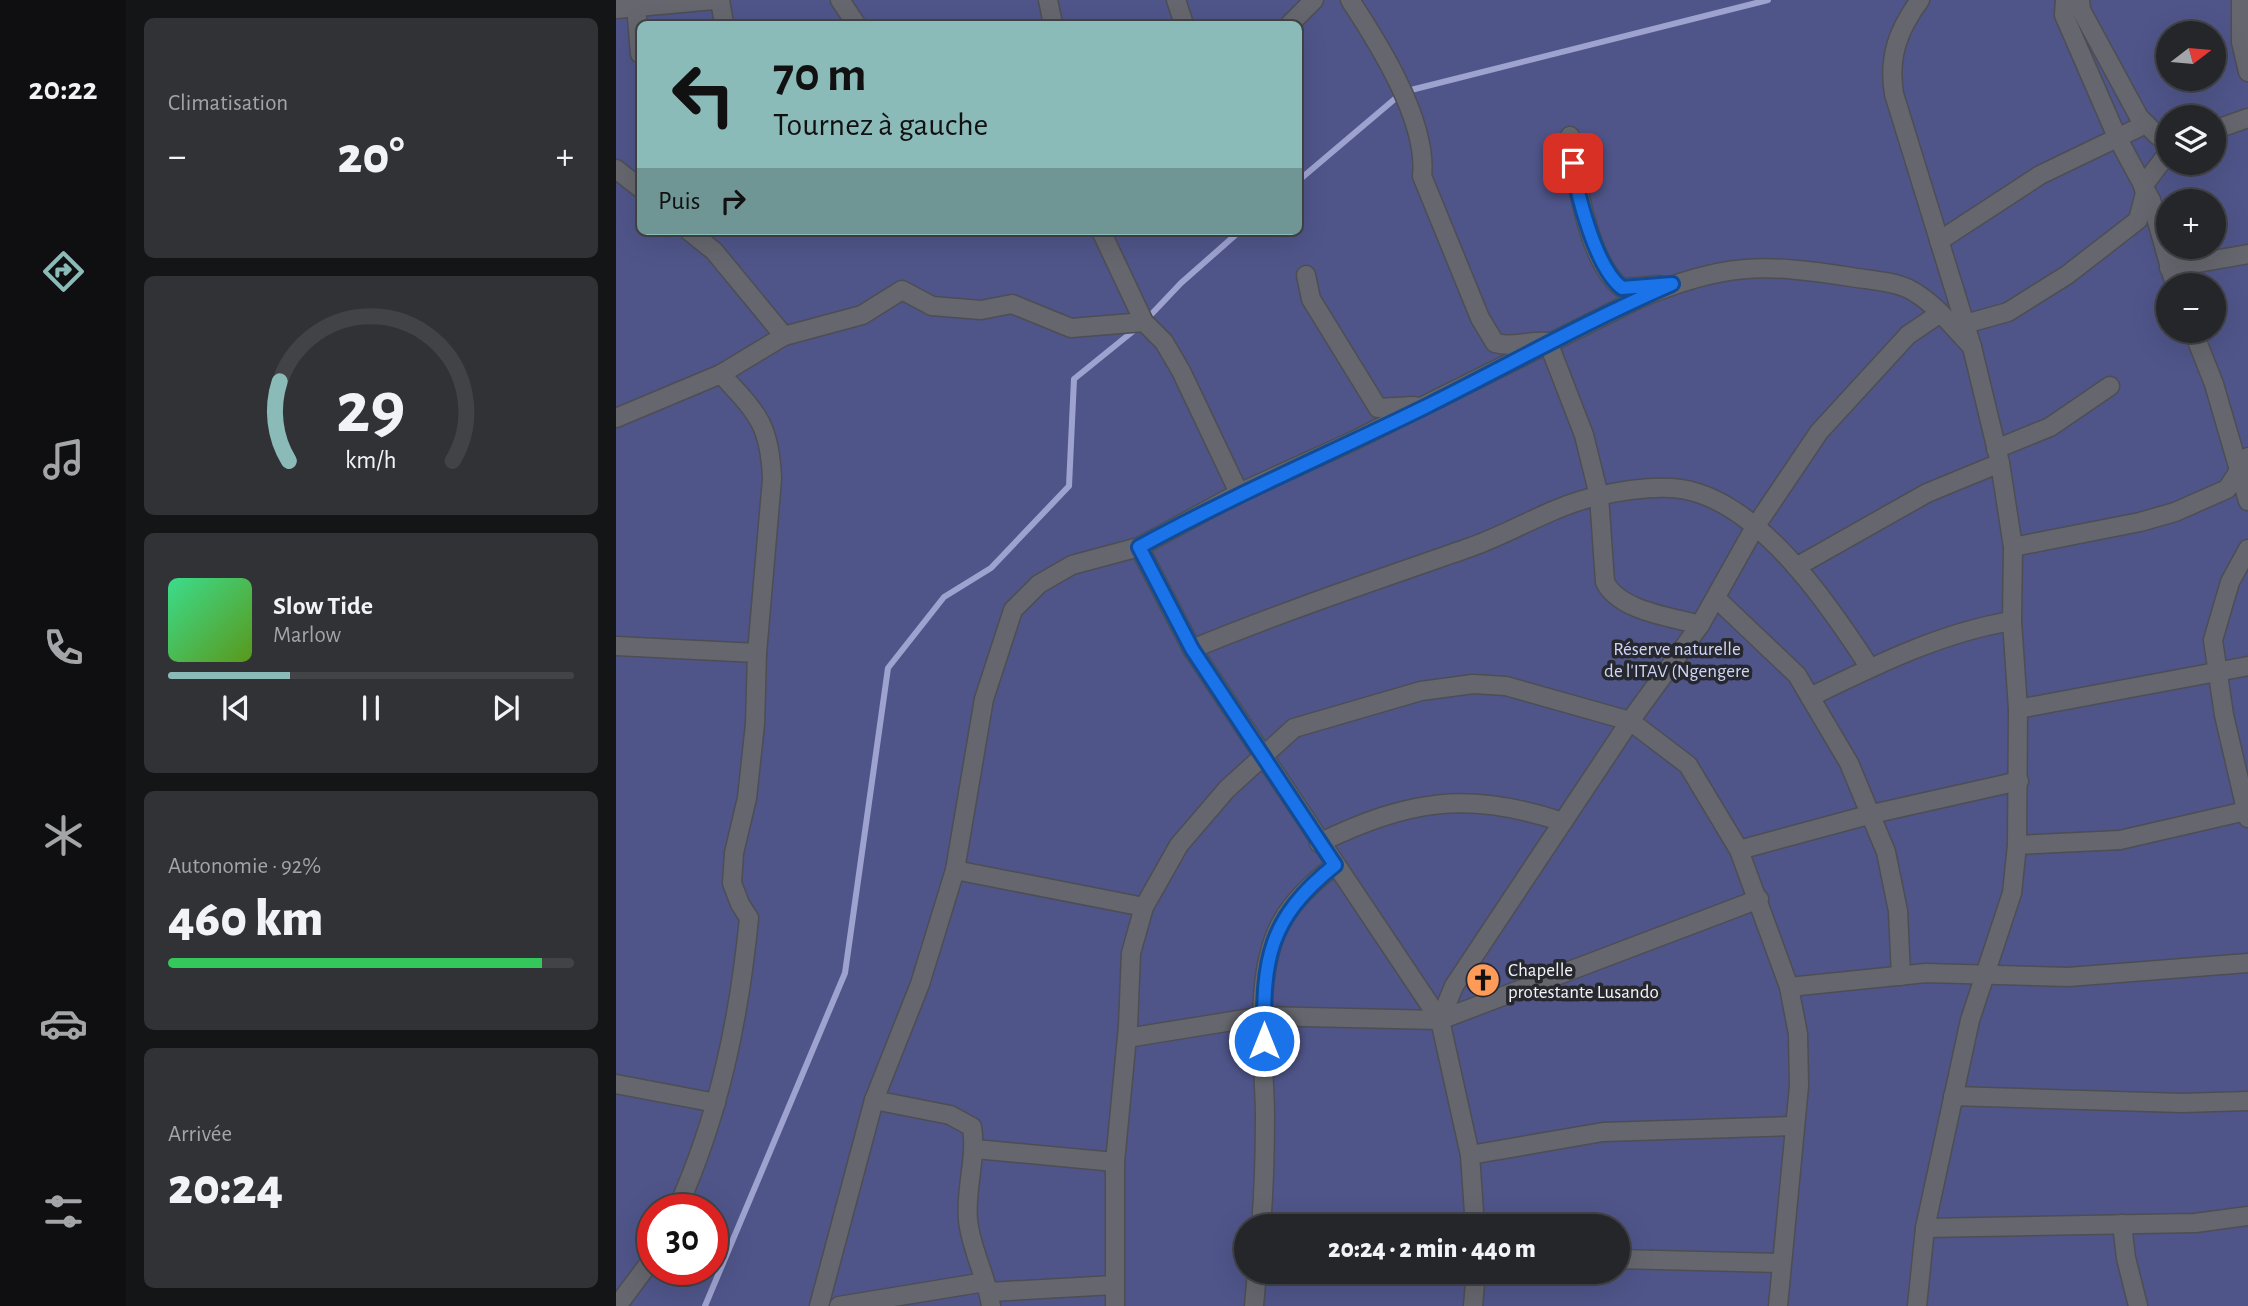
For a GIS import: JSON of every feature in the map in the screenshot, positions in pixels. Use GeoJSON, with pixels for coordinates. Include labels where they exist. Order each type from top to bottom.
{"type":"FeatureCollection","features":[{"type":"Feature","properties":{"kind":"street"},"geometry":{"type":"LineString","coordinates":[[616,9],[636,5],[717,0],[723,21]]}},
{"type":"Feature","properties":{"kind":"street"},"geometry":{"type":"LineString","coordinates":[[839,0],[854,21]]}},
{"type":"Feature","properties":{"kind":"street"},"geometry":{"type":"LineString","coordinates":[[1048,0],[1052,21]]}},
{"type":"Feature","properties":{"kind":"street"},"geometry":{"type":"LineString","coordinates":[[1176,0],[1183,21]]}},
{"type":"Feature","properties":{"kind":"street"},"geometry":{"type":"LineString","coordinates":[[1293,21],[1314,0]]}},
{"type":"Feature","properties":{"kind":"street"},"geometry":{"type":"LineString","coordinates":[[1350,0],[1403,92],[1423,161],[1422,176],[1485,327],[1495,344],[1507,346],[1530,340],[1548,342]]}},
{"type":"Feature","properties":{"kind":"street"},"geometry":{"type":"LineString","coordinates":[[1917,1306],[1925,1228],[1953,1096],[1985,972],[2012,893],[2019,781],[2018,709],[2012,621],[2012,547],[1998,456],[1972,347],[1894,93],[1890,69],[1895,44],[1920,0]]}},
{"type":"Feature","properties":{"kind":"street"},"geometry":{"type":"LineString","coordinates":[[2065,0],[2064,15],[2118,137],[2151,200],[2171,273]]}},
{"type":"Feature","properties":{"kind":"street"},"geometry":{"type":"LineString","coordinates":[[2080,0],[2081,10],[2146,124],[2156,134]]}},
{"type":"Feature","properties":{"kind":"street"},"geometry":{"type":"LineString","coordinates":[[2241,0],[2241,42],[2248,72]]}},
{"type":"Feature","properties":{"kind":"street"},"geometry":{"type":"LineString","coordinates":[[636,5],[637,21]]}},
{"type":"Feature","properties":{"kind":"street"},"geometry":{"type":"LineString","coordinates":[[2226,126],[2248,118]]}},
{"type":"Feature","properties":{"kind":"street"},"geometry":{"type":"LineString","coordinates":[[1939,241],[2040,176],[2146,124]]}},
{"type":"Feature","properties":{"kind":"street"},"geometry":{"type":"LineString","coordinates":[[1570,136],[1576,190],[1586,222],[1611,279],[1622,288],[1672,284]]}},
{"type":"Feature","properties":{"kind":"street"},"geometry":{"type":"LineString","coordinates":[[616,169],[637,186]]}},
{"type":"Feature","properties":{"kind":"street"},"geometry":{"type":"LineString","coordinates":[[1965,324],[2008,312],[2067,275],[2138,220],[2146,193],[2143,186],[2156,169]]}},
{"type":"Feature","properties":{"kind":"street"},"geometry":{"type":"LineString","coordinates":[[694,235],[714,251],[784,336]]}},
{"type":"Feature","properties":{"kind":"street"},"geometry":{"type":"LineString","coordinates":[[1103,235],[1144,322],[1164,342],[1181,371],[1238,493]]}},
{"type":"Feature","properties":{"kind":"street"},"geometry":{"type":"LineString","coordinates":[[2169,268],[2248,254]]}},
{"type":"Feature","properties":{"kind":"street"},"geometry":{"type":"LineString","coordinates":[[819,1306],[874,1100],[919,984],[955,870],[984,699],[1013,610],[1039,584],[1072,565],[1139,547],[1238,493],[1426,406],[1548,342],[1672,284],[1716,271],[1752,266],[1802,270],[1906,288],[1924,298],[1972,347]]}},
{"type":"Feature","properties":{"kind":"street"},"geometry":{"type":"LineString","coordinates":[[1306,275],[1311,299],[1378,408],[1426,406]]}},
{"type":"Feature","properties":{"kind":"street"},"geometry":{"type":"LineString","coordinates":[[616,418],[721,374],[784,336],[862,315],[902,290],[932,306],[981,310],[1013,304],[1070,328],[1144,322]]}},
{"type":"Feature","properties":{"kind":"street"},"geometry":{"type":"LineString","coordinates":[[1440,1020],[1454,986],[1630,721],[1700,625],[1717,599],[1755,527],[1819,432],[1908,335],[1939,314]]}},
{"type":"Feature","properties":{"kind":"street"},"geometry":{"type":"LineString","coordinates":[[1548,342],[1584,435],[1599,496],[1605,582],[1610,591],[1622,599],[1653,612],[1700,625]]}},
{"type":"Feature","properties":{"kind":"street"},"geometry":{"type":"LineString","coordinates":[[2198,343],[2244,463],[2248,501]]}},
{"type":"Feature","properties":{"kind":"street"},"geometry":{"type":"LineString","coordinates":[[683,1194],[703,1148],[716,1102],[742,986],[749,918],[740,905],[732,883],[734,853],[747,798],[755,724],[757,653],[766,563],[771,453],[768,434],[754,411],[721,374]]}},
{"type":"Feature","properties":{"kind":"street"},"geometry":{"type":"LineString","coordinates":[[1796,567],[2050,427],[2110,386]]}},
{"type":"Feature","properties":{"kind":"street"},"geometry":{"type":"LineString","coordinates":[[2012,547],[2140,522],[2175,512],[2227,489],[2244,463]]}},
{"type":"Feature","properties":{"kind":"street"},"geometry":{"type":"LineString","coordinates":[[1192,649],[1335,593],[1474,546],[1570,505],[1599,496],[1672,488],[1691,492],[1732,510],[1755,527],[1825,599],[1870,668]]}},
{"type":"Feature","properties":{"kind":"street"},"geometry":{"type":"LineString","coordinates":[[1139,547],[1192,649],[1319,843],[1440,1020],[1470,1155],[1474,1214]]}},
{"type":"Feature","properties":{"kind":"street"},"geometry":{"type":"LineString","coordinates":[[2017,845],[2120,840],[2247,815],[2213,640],[2230,582],[2248,549]]}},
{"type":"Feature","properties":{"kind":"street"},"geometry":{"type":"LineString","coordinates":[[1717,599],[1797,676],[1849,763],[1886,852],[1898,911],[1901,976]]}},
{"type":"Feature","properties":{"kind":"street"},"geometry":{"type":"LineString","coordinates":[[1810,696],[1870,668],[1983,626],[2012,621]]}},
{"type":"Feature","properties":{"kind":"street"},"geometry":{"type":"LineString","coordinates":[[616,646],[757,653]]}},
{"type":"Feature","properties":{"kind":"street"},"geometry":{"type":"LineString","coordinates":[[2018,709],[2248,666]]}},
{"type":"Feature","properties":{"kind":"street"},"geometry":{"type":"LineString","coordinates":[[1115,1306],[1115,1161],[1127,1038],[1131,953],[1144,907],[1179,845],[1227,789],[1261,755],[1294,728],[1307,722],[1422,691],[1472,684],[1506,686],[1630,721],[1688,765],[1740,850],[1788,987],[1798,1034],[1799,1086],[1778,1306]]}},
{"type":"Feature","properties":{"kind":"street"},"geometry":{"type":"LineString","coordinates":[[1740,850],[1872,814],[2019,781]]}},
{"type":"Feature","properties":{"kind":"street"},"geometry":{"type":"LineString","coordinates":[[1319,843],[1367,821],[1433,803],[1494,804],[1563,822]]}},
{"type":"Feature","properties":{"kind":"street"},"geometry":{"type":"LineString","coordinates":[[1262,1214],[1266,1166],[1264,1016],[1267,961],[1280,924],[1305,889],[1335,865]]}},
{"type":"Feature","properties":{"kind":"street"},"geometry":{"type":"LineString","coordinates":[[955,870],[1144,907]]}},
{"type":"Feature","properties":{"kind":"street"},"geometry":{"type":"LineString","coordinates":[[1127,1038],[1264,1016],[1440,1020],[1759,899]]}},
{"type":"Feature","properties":{"kind":"street"},"geometry":{"type":"LineString","coordinates":[[1788,987],[1901,976],[1985,972],[2068,977],[2248,964]]}},
{"type":"Feature","properties":{"kind":"street"},"geometry":{"type":"LineString","coordinates":[[616,1084],[716,1102]]}},
{"type":"Feature","properties":{"kind":"street"},"geometry":{"type":"LineString","coordinates":[[1953,1096],[2182,1103],[2248,1101]]}},
{"type":"Feature","properties":{"kind":"street"},"geometry":{"type":"LineString","coordinates":[[874,1100],[950,1115],[972,1127],[975,1149],[967,1186],[968,1223],[988,1294]]}},
{"type":"Feature","properties":{"kind":"street"},"geometry":{"type":"LineString","coordinates":[[1470,1155],[1603,1132],[1795,1126]]}},
{"type":"Feature","properties":{"kind":"street"},"geometry":{"type":"LineString","coordinates":[[975,1149],[1115,1161]]}},
{"type":"Feature","properties":{"kind":"street"},"geometry":{"type":"LineString","coordinates":[[1925,1228],[2196,1223],[2248,1216]]}},
{"type":"Feature","properties":{"kind":"street"},"geometry":{"type":"LineString","coordinates":[[2122,1224],[2126,1258],[2138,1306]]}},
{"type":"Feature","properties":{"kind":"street"},"geometry":{"type":"LineString","coordinates":[[1630,1259],[1781,1263]]}},
{"type":"Feature","properties":{"kind":"street"},"geometry":{"type":"LineString","coordinates":[[617,1303],[637,1278]]}},
{"type":"Feature","properties":{"kind":"street"},"geometry":{"type":"LineString","coordinates":[[1254,1306],[1256,1284]]}},
{"type":"Feature","properties":{"kind":"street"},"geometry":{"type":"LineString","coordinates":[[1473,1306],[1475,1284]]}},
{"type":"Feature","properties":{"kind":"street"},"geometry":{"type":"LineString","coordinates":[[839,1306],[1114,1285]]}},
{"type":"Feature","properties":{"kind":"green space","name":"Réserve naturelle de l'ITAV (Ngengere"},"geometry":{"type":"Polygon","coordinates":[[[616,0],[2248,0],[2248,1306],[616,1306],[616,0]]]}},
{"type":"Feature","properties":{"kind":"waterway"},"geometry":{"type":"LineString","coordinates":[[1302,178],[1403,92],[1768,0]]}},
{"type":"Feature","properties":{"kind":"waterway"},"geometry":{"type":"LineString","coordinates":[[1145,321],[1181,283],[1235,235]]}},
{"type":"Feature","properties":{"kind":"waterway"},"geometry":{"type":"LineString","coordinates":[[705,1306],[845,973],[888,668],[944,597],[991,568],[1069,486],[1074,379],[1137,328]]}},
{"type":"Feature","properties":{"kind":"place","name":"Chapelle protestante Lusando"},"geometry":{"type":"Point","coordinates":[1483,980]}},
{"type":"Feature","properties":{"kind":"route"},"geometry":{"type":"LineString","coordinates":[[1264,1041],[1267,961],[1280,924],[1305,889],[1335,865],[1192,649],[1139,547],[1238,493],[1351,442],[1548,342],[1672,284],[1622,288],[1611,279],[1586,222],[1576,190],[1573,163]]}}]}
